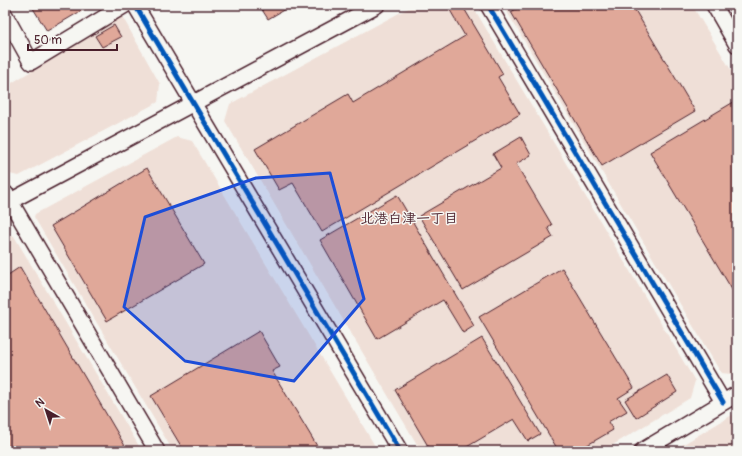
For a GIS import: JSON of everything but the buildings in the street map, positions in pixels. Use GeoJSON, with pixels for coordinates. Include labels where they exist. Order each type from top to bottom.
{"type":"FeatureCollection","features":[{"type":"Feature","properties":{"kind":"street"},"geometry":{"type":"LineString","coordinates":[[5,15],[31,62],[101,11],[125,5]]}},
{"type":"Feature","properties":{"kind":"street"},"geometry":{"type":"LineString","coordinates":[[135,5],[400,451]]}},
{"type":"Feature","properties":{"kind":"street"},"geometry":{"type":"LineString","coordinates":[[157,451],[7,200],[378,5]]}},
{"type":"Feature","properties":{"kind":"street"},"geometry":{"type":"LineString","coordinates":[[488,5],[724,402]]}},
{"type":"Feature","properties":{"kind":"street"},"geometry":{"type":"LineString","coordinates":[[714,5],[737,45]]}},
{"type":"Feature","properties":{"kind":"street"},"geometry":{"type":"LineString","coordinates":[[642,451],[737,394]]}},
{"type":"Feature","properties":{"kind":"highlighted area"},"geometry":{"type":"Polygon","coordinates":[[[330,173],[364,299],[294,381],[185,361],[124,307],[145,217],[256,178],[330,173]]]}},
{"type":"Feature","properties":{"kind":"shaded area"},"geometry":{"type":"Polygon","coordinates":[[[414,5],[472,5],[695,381],[690,398],[603,451],[421,451],[225,121],[230,104],[414,5]]]}},
{"type":"Feature","properties":{"kind":"shaded area"},"geometry":{"type":"Polygon","coordinates":[[[503,5],[692,5],[737,80],[737,371],[731,374],[721,373],[503,5]]]}},
{"type":"Feature","properties":{"kind":"shaded area"},"geometry":{"type":"Polygon","coordinates":[[[122,16],[160,84],[158,102],[19,176],[9,174],[5,167],[5,87],[122,16]]]}},
{"type":"Feature","properties":{"kind":"shaded area"},"geometry":{"type":"Polygon","coordinates":[[[177,137],[192,141],[378,451],[173,451],[34,217],[35,214],[177,137]]]}},
{"type":"Feature","properties":{"kind":"shaded area"},"geometry":{"type":"Polygon","coordinates":[[[5,233],[14,236],[142,451],[5,451],[5,233]]]}},
{"type":"Feature","properties":{"kind":"shaded area"},"geometry":{"type":"Polygon","coordinates":[[[737,412],[737,451],[672,451],[737,412]]]}},
{"type":"Feature","properties":{"kind":"cycle path"},"geometry":{"type":"LineString","coordinates":[[135,5],[400,451]]}},
{"type":"Feature","properties":{"kind":"cycle path"},"geometry":{"type":"LineString","coordinates":[[488,5],[723,402]]}},
{"type":"Feature","properties":{"kind":"district","name":"北港白津一丁目"},"geometry":{"type":"Point","coordinates":[409,218]}}]}
